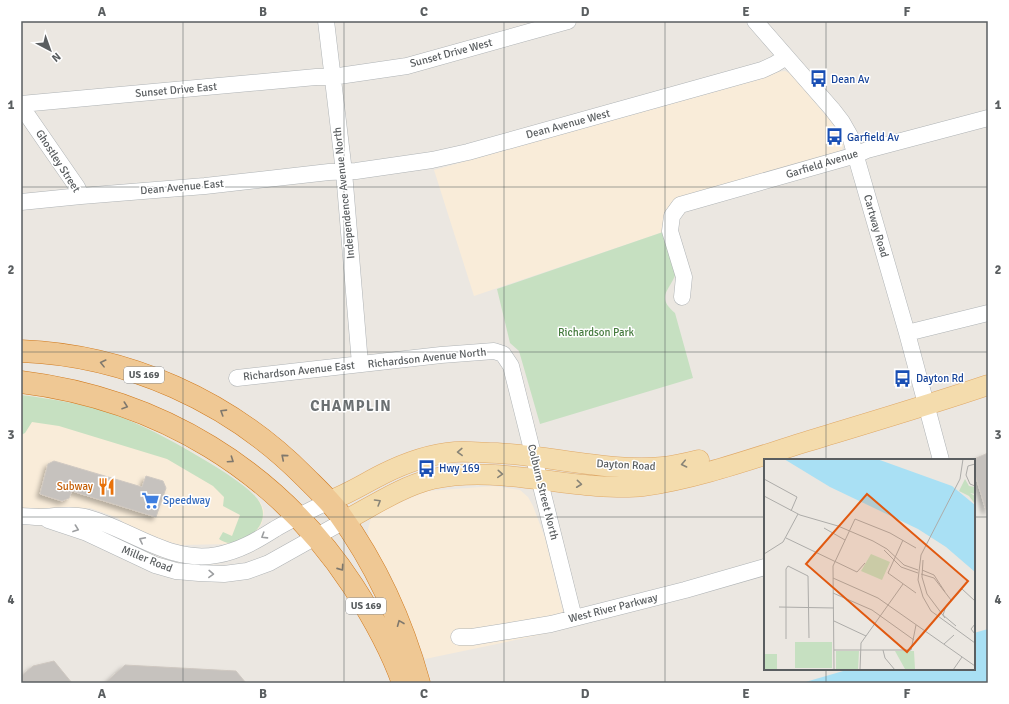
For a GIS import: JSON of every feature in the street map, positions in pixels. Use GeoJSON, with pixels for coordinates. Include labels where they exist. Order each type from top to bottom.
{"type":"FeatureCollection","features":[{"type":"Feature","properties":{"kind":"highway","name":"US 169"},"geometry":{"type":"LineString","coordinates":[[21,351],[63,354],[92,360],[137,372],[183,391],[220,410],[255,434],[291,463],[329,501],[344,521],[374,568],[407,642],[419,683]]}},
{"type":"Feature","properties":{"kind":"highway","name":"US 169"},"geometry":{"type":"LineString","coordinates":[[21,382],[61,388],[107,400],[174,427],[198,440],[234,463],[270,490],[298,516],[332,556],[365,604],[385,641],[404,683]]}},
{"type":"Feature","properties":{"kind":"main road","name":"Dayton Road"},"geometry":{"type":"LineString","coordinates":[[344,521],[392,494],[408,487],[446,476],[481,473],[622,488],[663,482],[744,461],[988,385]]}},
{"type":"Feature","properties":{"kind":"main road","name":"Dayton Road"},"geometry":{"type":"LineString","coordinates":[[329,501],[350,492],[383,474],[432,456],[464,452],[534,456],[616,467],[663,467],[702,460],[780,437],[926,405]]}},
{"type":"Feature","properties":{"kind":"street","name":"Independence Avenue North"},"geometry":{"type":"LineString","coordinates":[[326,21],[344,172],[360,364]]}},
{"type":"Feature","properties":{"kind":"street","name":"Sunset Drive West"},"geometry":{"type":"LineString","coordinates":[[332,77],[407,66],[568,21]]}},
{"type":"Feature","properties":{"kind":"street","name":"Cartway Road"},"geometry":{"type":"LineString","coordinates":[[755,21],[842,122],[850,136],[907,333],[941,459]]}},
{"type":"Feature","properties":{"kind":"street","name":"Dean Avenue West"},"geometry":{"type":"LineString","coordinates":[[344,172],[432,160],[468,152],[762,70],[775,64],[786,56]]}},
{"type":"Feature","properties":{"kind":"street","name":"Sunset Drive East"},"geometry":{"type":"LineString","coordinates":[[21,105],[316,77],[332,77]]}},
{"type":"Feature","properties":{"kind":"street","name":"Ghostley Street"},"geometry":{"type":"LineString","coordinates":[[21,105],[77,187],[81,196]]}},
{"type":"Feature","properties":{"kind":"street","name":"Garfield Avenue"},"geometry":{"type":"LineString","coordinates":[[682,297],[684,277],[670,231],[672,216],[680,205],[856,155],[867,150],[988,118]]}},
{"type":"Feature","properties":{"kind":"street","name":"Dean Avenue East"},"geometry":{"type":"LineString","coordinates":[[21,202],[205,186],[329,172],[344,172]]}},
{"type":"Feature","properties":{"kind":"street"},"geometry":{"type":"LineString","coordinates":[[907,333],[988,313]]}},
{"type":"Feature","properties":{"kind":"street","name":"Richardson Avenue North"},"geometry":{"type":"LineString","coordinates":[[360,364],[494,351],[503,354],[512,366]]}},
{"type":"Feature","properties":{"kind":"street","name":"Richardson Avenue East"},"geometry":{"type":"LineString","coordinates":[[237,378],[360,364]]}},
{"type":"Feature","properties":{"kind":"street","name":"Colburn Street North"},"geometry":{"type":"LineString","coordinates":[[512,366],[574,618]]}},
{"type":"Feature","properties":{"kind":"street","name":"Miller Road"},"geometry":{"type":"LineString","coordinates":[[21,516],[39,517],[73,515],[84,517],[115,528],[174,554],[209,557],[239,550],[298,516],[329,501]]}},
{"type":"Feature","properties":{"kind":"street","name":"Miller Road"},"geometry":{"type":"LineString","coordinates":[[39,517],[87,533],[155,565],[176,571],[224,574],[247,571],[268,562],[317,537],[344,521]]}},
{"type":"Feature","properties":{"kind":"street","name":"West River Parkway"},"geometry":{"type":"LineString","coordinates":[[459,637],[531,628],[685,590],[764,567]]}},
{"type":"Feature","properties":{"kind":"shaded area"},"geometry":{"type":"Polygon","coordinates":[[[785,71],[791,74],[833,124],[844,143],[842,150],[837,155],[680,198],[663,232],[474,296],[434,170],[758,80],[777,72],[785,71]]]}},
{"type":"Feature","properties":{"kind":"shaded area"},"geometry":{"type":"Polygon","coordinates":[[[21,395],[45,398],[82,406],[120,417],[187,449],[221,470],[253,494],[261,503],[264,511],[262,523],[257,531],[232,544],[181,545],[136,533],[118,518],[90,508],[73,510],[21,508],[21,395]]]}},
{"type":"Feature","properties":{"kind":"shaded area"},"geometry":{"type":"Polygon","coordinates":[[[494,486],[520,490],[528,497],[533,506],[545,538],[567,628],[425,659],[391,576],[369,541],[368,529],[371,518],[383,510],[427,491],[494,486]]]}},
{"type":"Feature","properties":{"kind":"green space","name":"Richardson Park"},"geometry":{"type":"Polygon","coordinates":[[[663,232],[676,273],[665,298],[669,307],[675,313],[693,378],[540,424],[519,351],[510,343],[497,289],[663,232]]]}},
{"type":"Feature","properties":{"kind":"green space"},"geometry":{"type":"Polygon","coordinates":[[[21,395],[46,398],[97,409],[121,417],[176,443],[226,473],[254,495],[262,508],[263,515],[259,527],[249,536],[234,543],[227,543],[219,539],[223,532],[232,536],[240,515],[223,506],[224,497],[213,486],[167,459],[59,426],[32,422],[25,433],[21,435],[21,395]]]}},
{"type":"Feature","properties":{"kind":"water"},"geometry":{"type":"Polygon","coordinates":[[[988,629],[988,683],[802,683],[847,670],[975,670],[975,633],[988,629]]]}},
{"type":"Feature","properties":{"kind":"building"},"geometry":{"type":"Polygon","coordinates":[[[988,453],[988,510],[986,510],[975,474],[974,459],[988,453]]]}},
{"type":"Feature","properties":{"kind":"building"},"geometry":{"type":"Polygon","coordinates":[[[54,461],[142,487],[146,476],[163,481],[166,488],[156,517],[72,491],[69,498],[62,501],[40,494],[48,464],[54,461]]]}},
{"type":"Feature","properties":{"kind":"building"},"geometry":{"type":"Polygon","coordinates":[[[54,661],[72,683],[21,683],[21,676],[33,666],[54,661]]]}},
{"type":"Feature","properties":{"kind":"building"},"geometry":{"type":"Polygon","coordinates":[[[125,665],[236,671],[246,683],[105,683],[125,665]]]}},
{"type":"Feature","properties":{"kind":"place","name":"Dean Av"},"geometry":{"type":"Point","coordinates":[818,79]}},
{"type":"Feature","properties":{"kind":"place","name":"Garfield Av"},"geometry":{"type":"Point","coordinates":[834,137]}},
{"type":"Feature","properties":{"kind":"place","name":"Dayton Rd"},"geometry":{"type":"Point","coordinates":[903,378]}},
{"type":"Feature","properties":{"kind":"place","name":"Hwy 169"},"geometry":{"type":"Point","coordinates":[426,468]}},
{"type":"Feature","properties":{"kind":"place","name":"Subway"},"geometry":{"type":"Point","coordinates":[106,486]}},
{"type":"Feature","properties":{"kind":"place","name":"Speedway"},"geometry":{"type":"Point","coordinates":[150,500]}},
{"type":"Feature","properties":{"kind":"district","name":"CHAMPLIN"},"geometry":{"type":"Point","coordinates":[351,406]}}]}
